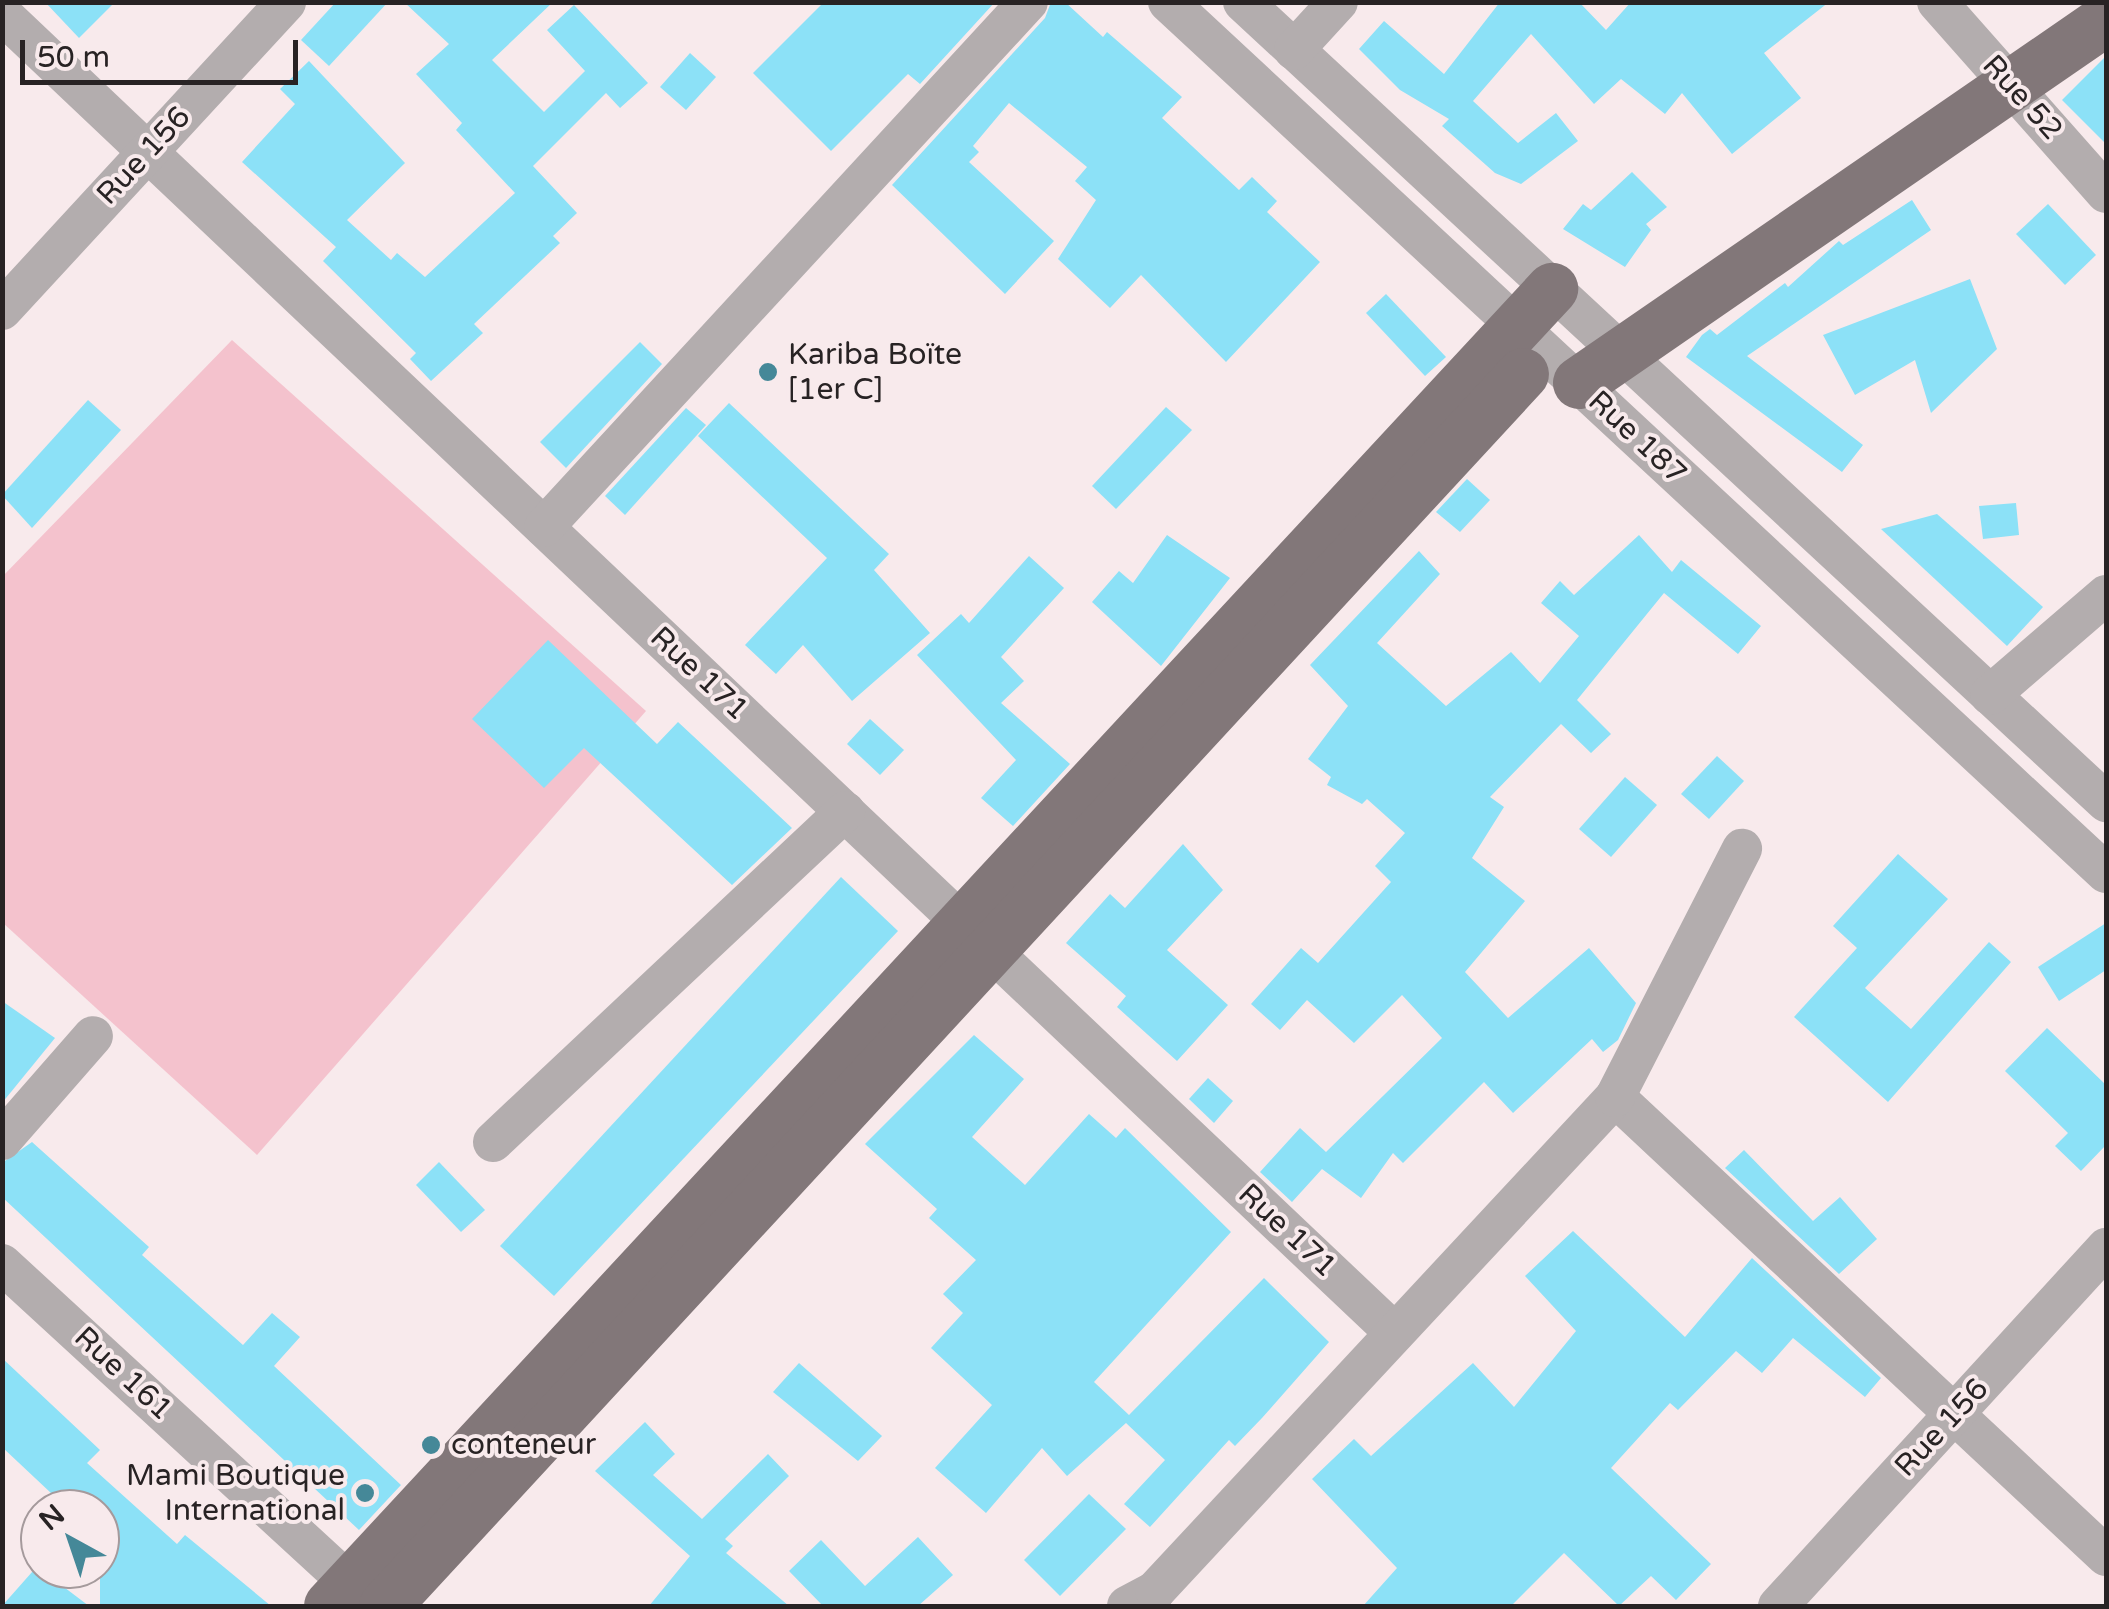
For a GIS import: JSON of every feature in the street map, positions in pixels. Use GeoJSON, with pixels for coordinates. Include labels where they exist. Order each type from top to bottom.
{"type":"FeatureCollection","features":[{"type":"Feature","properties":{"kind":"main road"},"geometry":{"type":"LineString","coordinates":[[360,1601],[977,937],[1554,333],[1622,354],[2013,88],[2106,20]]}},
{"type":"Feature","properties":{"kind":"street","name":"Rue 156"},"geometry":{"type":"LineString","coordinates":[[2,310],[286,2]]}},
{"type":"Feature","properties":{"kind":"street"},"geometry":{"type":"LineString","coordinates":[[544,527],[1028,2]]}},
{"type":"Feature","properties":{"kind":"street","name":"Rue 187"},"geometry":{"type":"LineString","coordinates":[[1168,2],[1554,333]]}},
{"type":"Feature","properties":{"kind":"street","name":"Rue 187"},"geometry":{"type":"LineString","coordinates":[[1243,2],[1294,50],[1554,333],[2106,874]]}},
{"type":"Feature","properties":{"kind":"street"},"geometry":{"type":"LineString","coordinates":[[1294,50],[1338,2]]}},
{"type":"Feature","properties":{"kind":"street","name":"Rue 52"},"geometry":{"type":"LineString","coordinates":[[1937,2],[2106,193]]}},
{"type":"Feature","properties":{"kind":"street","name":"Rue 171"},"geometry":{"type":"LineString","coordinates":[[2,14],[1395,1333]]}},
{"type":"Feature","properties":{"kind":"street","name":"Rue 187"},"geometry":{"type":"LineString","coordinates":[[1622,354],[2106,802]]}},
{"type":"Feature","properties":{"kind":"street"},"geometry":{"type":"LineString","coordinates":[[1990,695],[2106,595]]}},
{"type":"Feature","properties":{"kind":"street"},"geometry":{"type":"LineString","coordinates":[[494,1142],[845,811]]}},
{"type":"Feature","properties":{"kind":"street"},"geometry":{"type":"LineString","coordinates":[[1127,1606],[1155,1591],[1615,1096],[1742,849]]}},
{"type":"Feature","properties":{"kind":"street"},"geometry":{"type":"LineString","coordinates":[[2,1140],[94,1036]]}},
{"type":"Feature","properties":{"kind":"street"},"geometry":{"type":"LineString","coordinates":[[1615,1096],[2106,1556]]}},
{"type":"Feature","properties":{"kind":"street","name":"Rue 156"},"geometry":{"type":"LineString","coordinates":[[1778,1606],[2106,1248]]}},
{"type":"Feature","properties":{"kind":"street","name":"Rue 161"},"geometry":{"type":"LineString","coordinates":[[2,1264],[360,1601]]}},
{"type":"Feature","properties":{"kind":"shaded area"},"geometry":{"type":"Polygon","coordinates":[[[232,340],[646,711],[257,1155],[3,923],[2,577],[232,340]]]}},
{"type":"Feature","properties":{"kind":"building"},"geometry":{"type":"Polygon","coordinates":[[[45,2],[115,2],[79,38],[45,2]]]}},
{"type":"Feature","properties":{"kind":"building"},"geometry":{"type":"Polygon","coordinates":[[[336,2],[388,2],[329,66],[301,40],[336,2]]]}},
{"type":"Feature","properties":{"kind":"building"},"geometry":{"type":"Polygon","coordinates":[[[404,2],[553,2],[492,60],[544,112],[585,71],[547,30],[574,5],[648,83],[620,108],[606,93],[533,166],[577,213],[553,236],[560,243],[474,324],[483,333],[431,381],[410,359],[416,353],[323,261],[336,247],[242,162],[295,104],[280,89],[309,61],[405,163],[347,220],[391,260],[397,253],[425,277],[515,193],[456,130],[462,123],[416,74],[449,44],[404,2]]]}},
{"type":"Feature","properties":{"kind":"building"},"geometry":{"type":"Polygon","coordinates":[[[824,2],[995,2],[920,84],[908,74],[831,151],[753,73],[824,2]]]}},
{"type":"Feature","properties":{"kind":"building"},"geometry":{"type":"Polygon","coordinates":[[[1051,2],[1065,2],[1103,37],[1107,32],[1182,97],[1162,118],[1239,190],[1252,177],[1277,201],[1267,212],[1320,262],[1226,362],[1141,275],[1110,308],[1058,259],[1096,200],[1075,181],[1087,167],[1009,103],[973,146],[979,152],[969,162],[1054,241],[1005,294],[892,185],[1045,18],[1051,2]]]}},
{"type":"Feature","properties":{"kind":"building"},"geometry":{"type":"Polygon","coordinates":[[[1500,2],[1579,2],[1606,30],[1631,2],[1829,2],[1764,53],[1801,98],[1732,154],[1682,93],[1665,114],[1621,79],[1594,104],[1531,34],[1473,101],[1518,143],[1556,113],[1578,141],[1521,184],[1495,173],[1442,126],[1449,119],[1400,90],[1359,49],[1384,21],[1444,74],[1500,2]]]}},
{"type":"Feature","properties":{"kind":"building"},"geometry":{"type":"Polygon","coordinates":[[[690,53],[716,77],[686,110],[660,87],[690,53]]]}},
{"type":"Feature","properties":{"kind":"building"},"geometry":{"type":"Polygon","coordinates":[[[2106,56],[2106,144],[2062,100],[2106,56]]]}},
{"type":"Feature","properties":{"kind":"building"},"geometry":{"type":"Polygon","coordinates":[[[1632,172],[1667,207],[1646,224],[1651,230],[1625,267],[1563,229],[1583,204],[1591,210],[1632,172]]]}},
{"type":"Feature","properties":{"kind":"building"},"geometry":{"type":"Polygon","coordinates":[[[1912,200],[1931,230],[1747,356],[1863,445],[1842,472],[1686,357],[1710,329],[1717,335],[1785,283],[1788,287],[1839,241],[1843,245],[1912,200]]]}},
{"type":"Feature","properties":{"kind":"building"},"geometry":{"type":"Polygon","coordinates":[[[2048,204],[2096,255],[2065,285],[2016,234],[2048,204]]]}},
{"type":"Feature","properties":{"kind":"building"},"geometry":{"type":"Polygon","coordinates":[[[1970,279],[1997,349],[1931,413],[1915,360],[1855,395],[1823,335],[1970,279]]]}},
{"type":"Feature","properties":{"kind":"building"},"geometry":{"type":"Polygon","coordinates":[[[1386,294],[1446,357],[1425,376],[1366,313],[1386,294]]]}},
{"type":"Feature","properties":{"kind":"building"},"geometry":{"type":"Polygon","coordinates":[[[640,342],[662,364],[566,468],[540,442],[640,342]]]}},
{"type":"Feature","properties":{"kind":"building"},"geometry":{"type":"Polygon","coordinates":[[[88,400],[121,430],[32,528],[2,495],[88,400]]]}},
{"type":"Feature","properties":{"kind":"building"},"geometry":{"type":"Polygon","coordinates":[[[729,403],[889,554],[874,570],[930,633],[852,701],[803,645],[776,674],[745,645],[827,558],[698,436],[729,403]]]}},
{"type":"Feature","properties":{"kind":"building"},"geometry":{"type":"Polygon","coordinates":[[[1166,407],[1192,430],[1116,509],[1092,486],[1166,407]]]}},
{"type":"Feature","properties":{"kind":"building"},"geometry":{"type":"Polygon","coordinates":[[[686,408],[706,425],[625,515],[605,496],[686,408]]]}},
{"type":"Feature","properties":{"kind":"building"},"geometry":{"type":"Polygon","coordinates":[[[1467,479],[1490,500],[1460,532],[1436,512],[1467,479]]]}},
{"type":"Feature","properties":{"kind":"building"},"geometry":{"type":"Polygon","coordinates":[[[2016,503],[2019,535],[1983,539],[1979,506],[2016,503]]]}},
{"type":"Feature","properties":{"kind":"building"},"geometry":{"type":"Polygon","coordinates":[[[1937,514],[2043,607],[2007,646],[1881,529],[1937,514]]]}},
{"type":"Feature","properties":{"kind":"building"},"geometry":{"type":"Polygon","coordinates":[[[1167,535],[1230,578],[1161,666],[1092,602],[1119,571],[1133,583],[1167,535]]]}},
{"type":"Feature","properties":{"kind":"building"},"geometry":{"type":"Polygon","coordinates":[[[1639,535],[1672,572],[1681,560],[1761,626],[1738,654],[1664,593],[1577,700],[1611,734],[1591,753],[1561,724],[1490,797],[1504,807],[1472,858],[1525,901],[1465,972],[1508,1018],[1589,948],[1636,1003],[1618,1040],[1603,1052],[1592,1039],[1513,1113],[1484,1082],[1403,1163],[1393,1153],[1361,1198],[1322,1169],[1292,1202],[1260,1172],[1300,1128],[1326,1152],[1442,1038],[1402,995],[1354,1043],[1307,1000],[1280,1030],[1251,1004],[1301,948],[1318,963],[1391,882],[1375,866],[1405,833],[1367,799],[1362,804],[1327,785],[1331,777],[1308,759],[1348,706],[1310,665],[1419,551],[1440,574],[1377,643],[1446,706],[1511,652],[1540,683],[1579,636],[1541,603],[1560,581],[1574,595],[1639,535]]]}},
{"type":"Feature","properties":{"kind":"building"},"geometry":{"type":"Polygon","coordinates":[[[1029,556],[1064,588],[1001,657],[1024,681],[1001,703],[1070,764],[1013,826],[981,798],[1016,760],[917,655],[961,614],[969,623],[1029,556]]]}},
{"type":"Feature","properties":{"kind":"building"},"geometry":{"type":"Polygon","coordinates":[[[548,640],[657,744],[678,722],[792,828],[732,885],[584,748],[544,788],[472,719],[548,640]]]}},
{"type":"Feature","properties":{"kind":"building"},"geometry":{"type":"Polygon","coordinates":[[[870,719],[904,750],[880,775],[847,744],[870,719]]]}},
{"type":"Feature","properties":{"kind":"building"},"geometry":{"type":"Polygon","coordinates":[[[1717,756],[1744,781],[1709,819],[1681,794],[1717,756]]]}},
{"type":"Feature","properties":{"kind":"building"},"geometry":{"type":"Polygon","coordinates":[[[1625,777],[1657,805],[1611,857],[1579,829],[1625,777]]]}},
{"type":"Feature","properties":{"kind":"building"},"geometry":{"type":"Polygon","coordinates":[[[1183,844],[1223,890],[1167,950],[1228,1005],[1177,1061],[1117,1007],[1126,996],[1066,943],[1110,894],[1125,908],[1183,844]]]}},
{"type":"Feature","properties":{"kind":"building"},"geometry":{"type":"Polygon","coordinates":[[[1898,854],[1948,899],[1865,988],[1911,1029],[1989,942],[2011,962],[1888,1102],[1794,1017],[1857,948],[1833,926],[1898,854]]]}},
{"type":"Feature","properties":{"kind":"building"},"geometry":{"type":"Polygon","coordinates":[[[841,877],[898,931],[554,1296],[500,1246],[841,877]]]}},
{"type":"Feature","properties":{"kind":"building"},"geometry":{"type":"Polygon","coordinates":[[[2106,923],[2106,970],[2059,1001],[2038,967],[2106,923]]]}},
{"type":"Feature","properties":{"kind":"building"},"geometry":{"type":"Polygon","coordinates":[[[2,1001],[55,1038],[2,1103],[2,1001]]]}},
{"type":"Feature","properties":{"kind":"building"},"geometry":{"type":"Polygon","coordinates":[[[2047,1028],[2106,1085],[2106,1145],[2081,1171],[2055,1146],[2068,1133],[2005,1071],[2047,1028]]]}},
{"type":"Feature","properties":{"kind":"building"},"geometry":{"type":"Polygon","coordinates":[[[974,1035],[1024,1079],[972,1137],[1025,1185],[1089,1114],[1116,1138],[1125,1128],[1231,1232],[1094,1382],[1129,1415],[1264,1278],[1329,1342],[1235,1446],[1229,1440],[1150,1527],[1124,1504],[1165,1460],[1126,1423],[1067,1476],[1042,1448],[986,1513],[935,1468],[992,1405],[931,1348],[963,1313],[943,1294],[976,1260],[929,1218],[937,1209],[865,1144],[974,1035]]]}},
{"type":"Feature","properties":{"kind":"building"},"geometry":{"type":"Polygon","coordinates":[[[1208,1078],[1233,1101],[1214,1123],[1189,1099],[1208,1078]]]}},
{"type":"Feature","properties":{"kind":"building"},"geometry":{"type":"Polygon","coordinates":[[[32,1142],[149,1247],[142,1255],[243,1345],[272,1313],[300,1337],[274,1366],[401,1485],[359,1530],[2,1197],[2,1163],[32,1142]]]}},
{"type":"Feature","properties":{"kind":"building"},"geometry":{"type":"Polygon","coordinates":[[[1744,1150],[1813,1221],[1840,1197],[1877,1239],[1839,1274],[1725,1168],[1744,1150]]]}},
{"type":"Feature","properties":{"kind":"building"},"geometry":{"type":"Polygon","coordinates":[[[439,1162],[485,1210],[461,1232],[416,1185],[439,1162]]]}},
{"type":"Feature","properties":{"kind":"building"},"geometry":{"type":"Polygon","coordinates":[[[1573,1231],[1685,1337],[1752,1258],[1881,1378],[1865,1397],[1793,1338],[1762,1373],[1736,1351],[1678,1410],[1670,1403],[1611,1468],[1711,1564],[1676,1600],[1651,1576],[1619,1606],[1564,1553],[1511,1606],[1363,1606],[1397,1568],[1312,1479],[1354,1439],[1371,1456],[1473,1363],[1514,1407],[1576,1331],[1525,1276],[1573,1231]]]}},
{"type":"Feature","properties":{"kind":"building"},"geometry":{"type":"Polygon","coordinates":[[[2,1358],[100,1450],[87,1463],[116,1489],[47,1489],[2,1447],[2,1358]]]}},
{"type":"Feature","properties":{"kind":"building"},"geometry":{"type":"Polygon","coordinates":[[[799,1363],[882,1436],[858,1461],[773,1392],[799,1363]]]}},
{"type":"Feature","properties":{"kind":"building"},"geometry":{"type":"Polygon","coordinates":[[[645,1422],[675,1454],[653,1475],[702,1519],[768,1454],[789,1476],[725,1539],[733,1546],[726,1553],[789,1606],[649,1606],[690,1556],[595,1471],[645,1422]]]}},
{"type":"Feature","properties":{"kind":"building"},"geometry":{"type":"Polygon","coordinates":[[[120,1493],[177,1544],[185,1535],[271,1606],[100,1606],[100,1589],[120,1589],[120,1493]]]}},
{"type":"Feature","properties":{"kind":"building"},"geometry":{"type":"Polygon","coordinates":[[[1089,1494],[1126,1529],[1060,1596],[1024,1560],[1089,1494]]]}},
{"type":"Feature","properties":{"kind":"building"},"geometry":{"type":"Polygon","coordinates":[[[918,1537],[953,1575],[918,1606],[823,1606],[789,1571],[821,1540],[865,1586],[918,1537]]]}},
{"type":"Feature","properties":{"kind":"building"},"geometry":{"type":"Polygon","coordinates":[[[20,1586],[20,1589],[66,1589],[89,1606],[2,1606],[20,1586]]]}},
{"type":"Feature","properties":{"kind":"place","name":"Kariba Boïte [1er C]"},"geometry":{"type":"Point","coordinates":[768,372]}},
{"type":"Feature","properties":{"kind":"place","name":"conteneur"},"geometry":{"type":"Point","coordinates":[431,1445]}},
{"type":"Feature","properties":{"kind":"place","name":"Mami Boutique International"},"geometry":{"type":"Point","coordinates":[365,1493]}}]}
